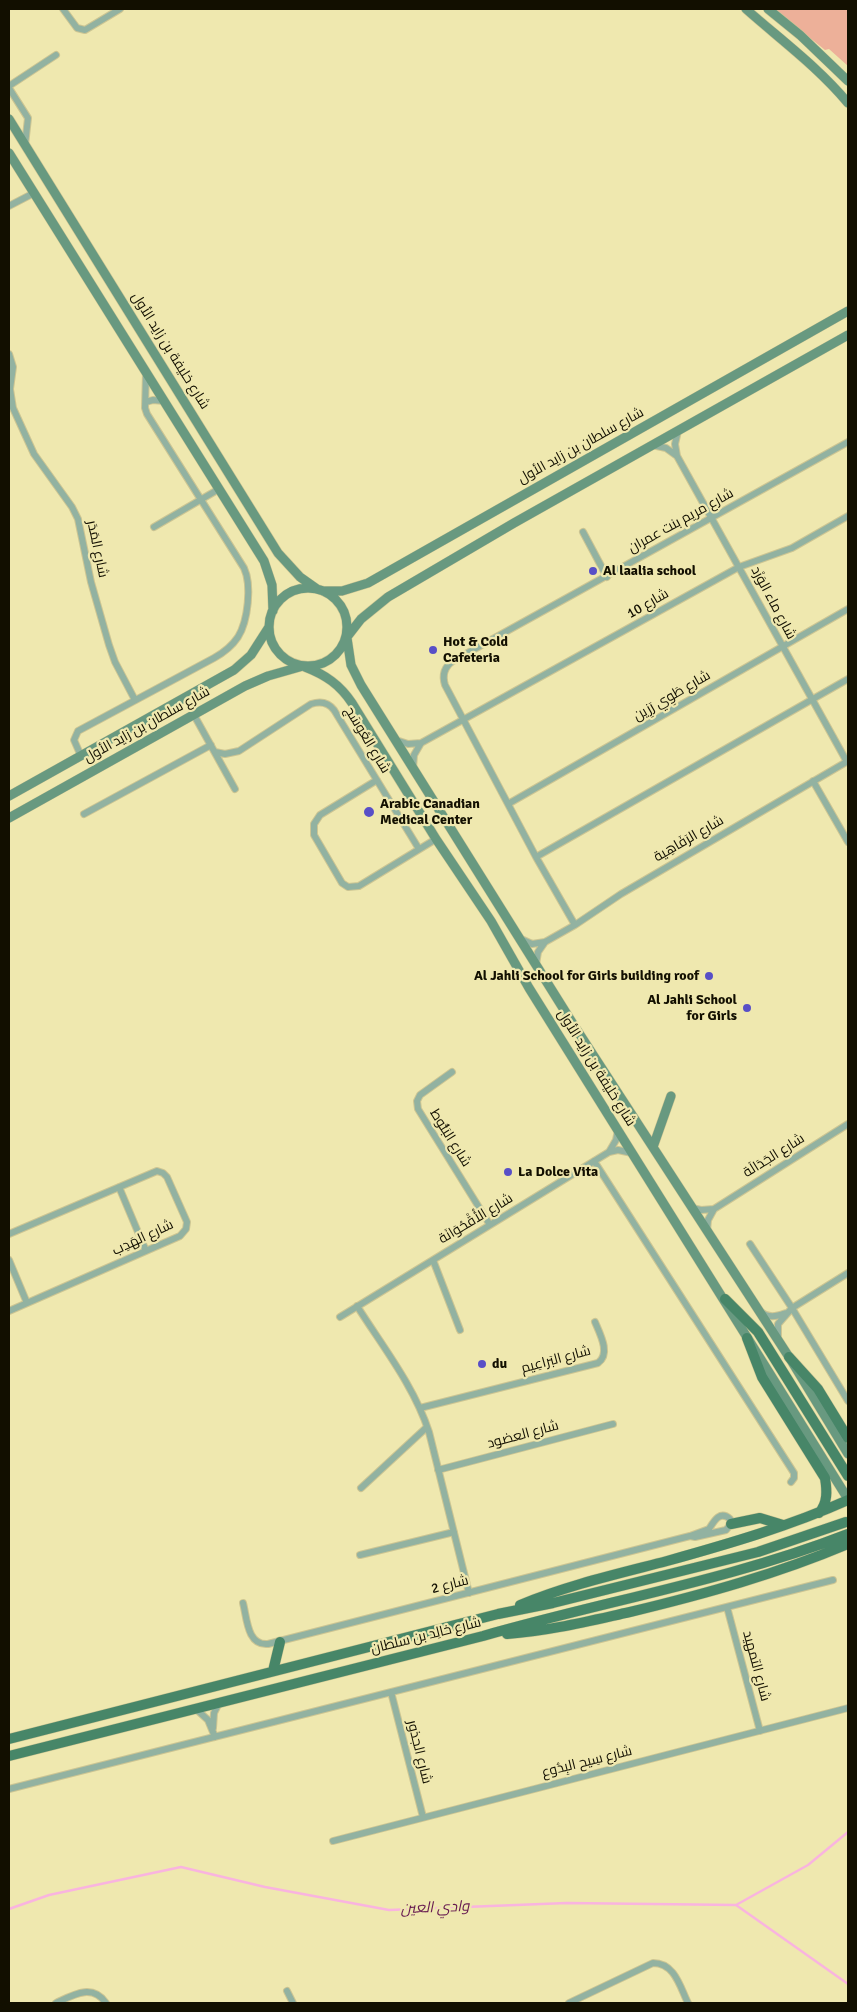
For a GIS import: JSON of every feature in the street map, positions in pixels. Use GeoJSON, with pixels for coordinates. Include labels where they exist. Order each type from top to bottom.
{"type":"FeatureCollection","features":[{"type":"Feature","properties":{"kind":"main road"},"geometry":{"type":"LineString","coordinates":[[746,9],[800,54],[827,79],[848,103]]}},
{"type":"Feature","properties":{"kind":"main road"},"geometry":{"type":"LineString","coordinates":[[768,9],[800,35],[848,80]]}},
{"type":"Feature","properties":{"kind":"main road","name":"شارع خليفة بن زايد الأول"},"geometry":{"type":"LineString","coordinates":[[9,119],[278,553],[300,577],[320,590]]}},
{"type":"Feature","properties":{"kind":"main road"},"geometry":{"type":"LineString","coordinates":[[9,153],[268,569],[272,585],[273,611],[269,627],[270,635],[276,650],[288,661],[304,667],[316,666],[332,658],[339,652],[361,618],[388,597],[848,335]]}},
{"type":"Feature","properties":{"kind":"main road","name":"شارع سلطان بن زايد الأول"},"geometry":{"type":"LineString","coordinates":[[320,590],[342,591],[368,583],[848,311]]}},
{"type":"Feature","properties":{"kind":"main road"},"geometry":{"type":"LineString","coordinates":[[273,611],[284,597],[291,592],[308,588],[320,590],[333,597],[344,611],[347,619],[347,638]]}},
{"type":"Feature","properties":{"kind":"main road","name":"شارع سلطان بن زايد الأول"},"geometry":{"type":"LineString","coordinates":[[9,796],[234,670],[258,647],[269,627]]}},
{"type":"Feature","properties":{"kind":"main road","name":"شارع خليفة بن زايد الأول"},"geometry":{"type":"LineString","coordinates":[[347,638],[349,656],[355,674],[519,938],[690,1206],[789,1356],[848,1454]]}},
{"type":"Feature","properties":{"kind":"main road","name":"شارع خليفة بن زايد الأول"},"geometry":{"type":"LineString","coordinates":[[304,667],[331,680],[346,693],[436,839],[490,921],[529,988],[848,1500]]}},
{"type":"Feature","properties":{"kind":"main road","name":"شارع سلطان بن زايد الأول"},"geometry":{"type":"LineString","coordinates":[[9,818],[257,681],[279,672],[304,667]]}},
{"type":"Feature","properties":{"kind":"main road"},"geometry":{"type":"LineString","coordinates":[[653,1147],[671,1096]]}},
{"type":"Feature","properties":{"kind":"main road"},"geometry":{"type":"LineString","coordinates":[[724,1299],[758,1332],[848,1476]]}},
{"type":"Feature","properties":{"kind":"main road"},"geometry":{"type":"LineString","coordinates":[[747,1338],[762,1377],[824,1478],[827,1493],[823,1508],[819,1512]]}},
{"type":"Feature","properties":{"kind":"main road"},"geometry":{"type":"LineString","coordinates":[[789,1356],[818,1389],[848,1438]]}},
{"type":"Feature","properties":{"kind":"main road"},"geometry":{"type":"LineString","coordinates":[[498,1614],[577,1584],[700,1552],[783,1525],[848,1500]]}},
{"type":"Feature","properties":{"kind":"main road"},"geometry":{"type":"LineString","coordinates":[[731,1524],[760,1518],[783,1525]]}},
{"type":"Feature","properties":{"kind":"main road","name":"شارع خالِد بن سلطان"},"geometry":{"type":"LineString","coordinates":[[9,1738],[498,1614],[553,1603],[758,1552],[846,1522]]}},
{"type":"Feature","properties":{"kind":"main road","name":"شارع خالِد بن سلطان"},"geometry":{"type":"LineString","coordinates":[[9,1756],[769,1562],[848,1534]]}},
{"type":"Feature","properties":{"kind":"main road"},"geometry":{"type":"LineString","coordinates":[[484,1636],[550,1629],[675,1601],[761,1578],[848,1544]]}},
{"type":"Feature","properties":{"kind":"main road"},"geometry":{"type":"LineString","coordinates":[[823,1554],[848,1552]]}},
{"type":"Feature","properties":{"kind":"main road"},"geometry":{"type":"LineString","coordinates":[[273,1671],[280,1642]]}},
{"type":"Feature","properties":{"kind":"street"},"geometry":{"type":"LineString","coordinates":[[63,9],[77,28],[85,30],[120,9]]}},
{"type":"Feature","properties":{"kind":"street"},"geometry":{"type":"LineString","coordinates":[[25,145],[28,118],[9,87],[56,55]]}},
{"type":"Feature","properties":{"kind":"street"},"geometry":{"type":"LineString","coordinates":[[9,206],[34,193]]}},
{"type":"Feature","properties":{"kind":"street","name":"شارع المَدَر"},"geometry":{"type":"LineString","coordinates":[[9,354],[13,367],[10,389],[13,408],[34,454],[78,518],[91,582],[109,645],[115,662],[135,700]]}},
{"type":"Feature","properties":{"kind":"street"},"geometry":{"type":"LineString","coordinates":[[81,756],[74,740],[78,731],[222,653],[234,642],[241,631],[249,594],[247,574],[147,414],[145,370]]}},
{"type":"Feature","properties":{"kind":"street"},"geometry":{"type":"LineString","coordinates":[[146,402],[153,400],[164,401]]}},
{"type":"Feature","properties":{"kind":"street"},"geometry":{"type":"LineString","coordinates":[[677,456],[675,444],[678,431]]}},
{"type":"Feature","properties":{"kind":"street","name":"شارع مريم بنت عمران"},"geometry":{"type":"LineString","coordinates":[[575,925],[536,857],[463,720],[444,682],[445,671],[450,664],[848,442]]}},
{"type":"Feature","properties":{"kind":"street"},"geometry":{"type":"LineString","coordinates":[[652,445],[666,448],[677,456]]}},
{"type":"Feature","properties":{"kind":"street","name":"شارع ماء الوَرْد"},"geometry":{"type":"LineString","coordinates":[[677,456],[848,762]]}},
{"type":"Feature","properties":{"kind":"street"},"geometry":{"type":"LineString","coordinates":[[154,527],[219,489]]}},
{"type":"Feature","properties":{"kind":"street","name":"شارع 10"},"geometry":{"type":"LineString","coordinates":[[463,720],[739,566],[792,548],[848,516]]}},
{"type":"Feature","properties":{"kind":"street"},"geometry":{"type":"LineString","coordinates":[[583,532],[607,577]]}},
{"type":"Feature","properties":{"kind":"street","name":"شارع طَوِي رَزِين"},"geometry":{"type":"LineString","coordinates":[[508,804],[848,609]]}},
{"type":"Feature","properties":{"kind":"street"},"geometry":{"type":"LineString","coordinates":[[536,857],[848,679]]}},
{"type":"Feature","properties":{"kind":"street","name":"شارع العُوسَج"},"geometry":{"type":"LineString","coordinates":[[214,752],[225,754],[240,751],[307,706],[315,702],[324,702],[334,710],[419,849]]}},
{"type":"Feature","properties":{"kind":"street"},"geometry":{"type":"LineString","coordinates":[[194,715],[236,789]]}},
{"type":"Feature","properties":{"kind":"street"},"geometry":{"type":"LineString","coordinates":[[396,740],[408,744],[421,743],[463,720]]}},
{"type":"Feature","properties":{"kind":"street"},"geometry":{"type":"LineString","coordinates":[[413,768],[414,755],[421,743]]}},
{"type":"Feature","properties":{"kind":"street"},"geometry":{"type":"LineString","coordinates":[[84,814],[211,745]]}},
{"type":"Feature","properties":{"kind":"street","name":"شارع الرَفَاهِية"},"geometry":{"type":"LineString","coordinates":[[545,942],[575,925],[620,894],[848,762]]}},
{"type":"Feature","properties":{"kind":"street"},"geometry":{"type":"LineString","coordinates":[[377,780],[320,815],[314,824],[314,835],[340,880],[348,887],[359,886],[436,839]]}},
{"type":"Feature","properties":{"kind":"street"},"geometry":{"type":"LineString","coordinates":[[813,781],[848,842]]}},
{"type":"Feature","properties":{"kind":"street"},"geometry":{"type":"LineString","coordinates":[[519,938],[532,944],[545,942]]}},
{"type":"Feature","properties":{"kind":"street"},"geometry":{"type":"LineString","coordinates":[[536,964],[538,952],[545,942]]}},
{"type":"Feature","properties":{"kind":"street","name":"شارع البَلُّوط"},"geometry":{"type":"LineString","coordinates":[[452,1072],[422,1092],[417,1101],[418,1109],[490,1225]]}},
{"type":"Feature","properties":{"kind":"street","name":"شارع الجَدَالَة"},"geometry":{"type":"LineString","coordinates":[[714,1209],[848,1124]]}},
{"type":"Feature","properties":{"kind":"street"},"geometry":{"type":"LineString","coordinates":[[609,1152],[614,1144],[618,1129]]}},
{"type":"Feature","properties":{"kind":"street"},"geometry":{"type":"LineString","coordinates":[[609,1152],[623,1151],[632,1153]]}},
{"type":"Feature","properties":{"kind":"street","name":"شارع الأُقْحُوَانَة"},"geometry":{"type":"LineString","coordinates":[[340,1317],[609,1152]]}},
{"type":"Feature","properties":{"kind":"street"},"geometry":{"type":"LineString","coordinates":[[594,1161],[793,1471],[794,1478],[791,1482]]}},
{"type":"Feature","properties":{"kind":"street","name":"شارع الهَدِب"},"geometry":{"type":"LineString","coordinates":[[9,1234],[154,1172],[162,1173],[167,1177],[186,1219],[186,1229],[180,1236],[9,1311]]}},
{"type":"Feature","properties":{"kind":"street"},"geometry":{"type":"LineString","coordinates":[[119,1186],[146,1251]]}},
{"type":"Feature","properties":{"kind":"street"},"geometry":{"type":"LineString","coordinates":[[690,1206],[701,1210],[714,1209]]}},
{"type":"Feature","properties":{"kind":"street"},"geometry":{"type":"LineString","coordinates":[[707,1232],[706,1226],[714,1209]]}},
{"type":"Feature","properties":{"kind":"street"},"geometry":{"type":"LineString","coordinates":[[750,1244],[848,1400]]}},
{"type":"Feature","properties":{"kind":"street"},"geometry":{"type":"LineString","coordinates":[[9,1260],[27,1303]]}},
{"type":"Feature","properties":{"kind":"street","name":"شارع الأُقْحُوَانَة"},"geometry":{"type":"LineString","coordinates":[[432,1260],[460,1330]]}},
{"type":"Feature","properties":{"kind":"street"},"geometry":{"type":"LineString","coordinates":[[758,1311],[768,1317],[774,1317],[790,1310],[848,1273]]}},
{"type":"Feature","properties":{"kind":"street"},"geometry":{"type":"LineString","coordinates":[[358,1306],[405,1380],[420,1408],[427,1427],[469,1593]]}},
{"type":"Feature","properties":{"kind":"street"},"geometry":{"type":"LineString","coordinates":[[778,1341],[777,1327],[790,1310]]}},
{"type":"Feature","properties":{"kind":"street","name":"شارع البَراعِيم"},"geometry":{"type":"LineString","coordinates":[[420,1408],[598,1363],[603,1359],[605,1353],[595,1322]]}},
{"type":"Feature","properties":{"kind":"street","name":"شارع العضود"},"geometry":{"type":"LineString","coordinates":[[438,1470],[613,1424]]}},
{"type":"Feature","properties":{"kind":"street"},"geometry":{"type":"LineString","coordinates":[[361,1488],[427,1427]]}},
{"type":"Feature","properties":{"kind":"street","name":"شارع 2"},"geometry":{"type":"LineString","coordinates":[[243,1603],[250,1634],[254,1641],[265,1644],[280,1642],[690,1536],[709,1529],[713,1521],[720,1516],[728,1517],[731,1524],[726,1530],[695,1537],[690,1536]]}},
{"type":"Feature","properties":{"kind":"street"},"geometry":{"type":"LineString","coordinates":[[360,1554],[454,1532]]}},
{"type":"Feature","properties":{"kind":"street"},"geometry":{"type":"LineString","coordinates":[[9,1788],[833,1580]]}},
{"type":"Feature","properties":{"kind":"street","name":"شارع التمهيد"},"geometry":{"type":"LineString","coordinates":[[727,1607],[760,1731]]}},
{"type":"Feature","properties":{"kind":"street","name":"شارع الجذور"},"geometry":{"type":"LineString","coordinates":[[391,1692],[423,1817]]}},
{"type":"Feature","properties":{"kind":"street"},"geometry":{"type":"LineString","coordinates":[[213,1729],[214,1713],[219,1703]]}},
{"type":"Feature","properties":{"kind":"street","name":"شارع سِيح البِدُوع"},"geometry":{"type":"LineString","coordinates":[[332,1840],[848,1708]]}},
{"type":"Feature","properties":{"kind":"street"},"geometry":{"type":"LineString","coordinates":[[196,1709],[208,1720],[215,1736]]}},
{"type":"Feature","properties":{"kind":"street"},"geometry":{"type":"LineString","coordinates":[[569,2003],[648,1964],[659,1963],[667,1966],[673,1972],[688,2003]]}},
{"type":"Feature","properties":{"kind":"street"},"geometry":{"type":"LineString","coordinates":[[287,1990],[293,2003]]}},
{"type":"Feature","properties":{"kind":"street"},"geometry":{"type":"LineString","coordinates":[[56,2003],[77,1993],[87,1991],[97,1994],[106,2003]]}},
{"type":"Feature","properties":{"kind":"shaded area"},"geometry":{"type":"Polygon","coordinates":[[[774,9],[848,9],[848,66],[829,49],[825,50],[774,9]]]}},
{"type":"Feature","properties":{"kind":"waterway","name":"وادي العين"},"geometry":{"type":"LineString","coordinates":[[9,1909],[49,1895],[181,1867],[265,1887],[389,1910],[567,1903],[736,1905],[808,1865],[848,1832]]}},
{"type":"Feature","properties":{"kind":"waterway"},"geometry":{"type":"LineString","coordinates":[[736,1905],[848,1984]]}},
{"type":"Feature","properties":{"kind":"place","name":"Al laalia school"},"geometry":{"type":"Point","coordinates":[593,571]}},
{"type":"Feature","properties":{"kind":"place","name":"Hot & Cold Cafeteria"},"geometry":{"type":"Point","coordinates":[433,650]}},
{"type":"Feature","properties":{"kind":"place","name":"Arabic Canadian Medical Center"},"geometry":{"type":"Point","coordinates":[369,812]}},
{"type":"Feature","properties":{"kind":"place","name":"Al Jahli School for Girls building roof"},"geometry":{"type":"Point","coordinates":[709,976]}},
{"type":"Feature","properties":{"kind":"place","name":"Al Jahli School for Girls"},"geometry":{"type":"Point","coordinates":[747,1008]}},
{"type":"Feature","properties":{"kind":"place","name":"La Dolce Vita"},"geometry":{"type":"Point","coordinates":[508,1172]}},
{"type":"Feature","properties":{"kind":"place","name":"du"},"geometry":{"type":"Point","coordinates":[482,1364]}}]}
